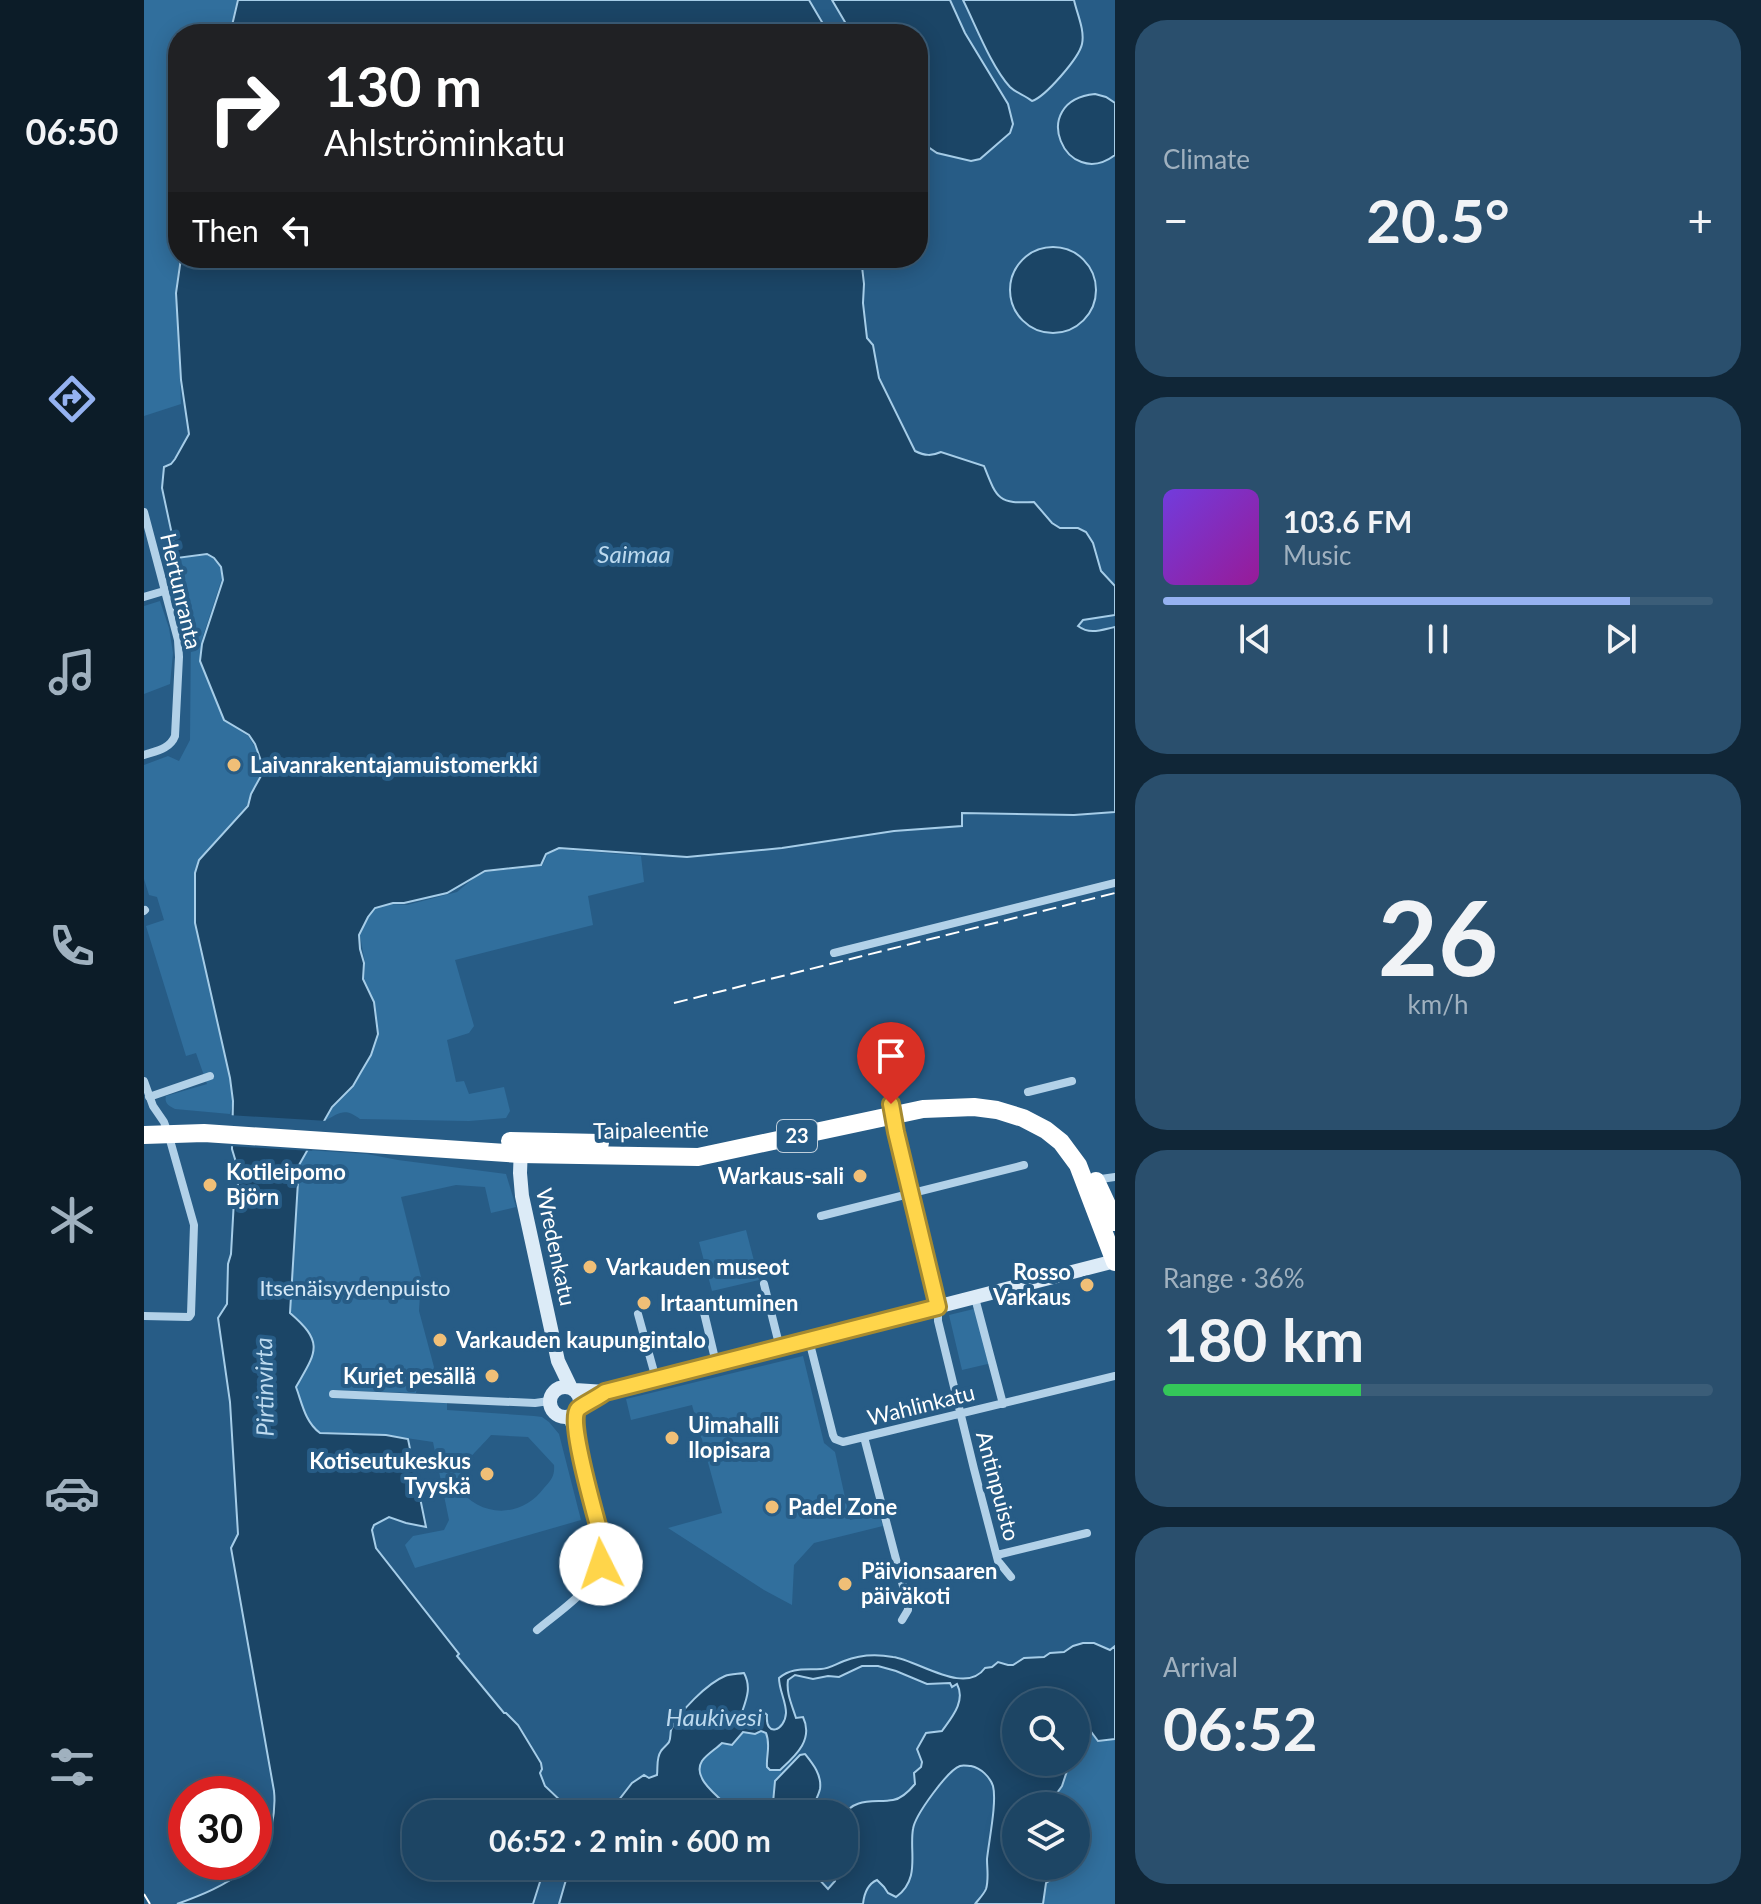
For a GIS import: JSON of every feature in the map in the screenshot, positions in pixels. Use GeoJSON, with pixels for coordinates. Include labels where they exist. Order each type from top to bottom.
{"type":"FeatureCollection","features":[{"type":"Feature","properties":{"kind":"highway","name":"Taipaleentie"},"geometry":{"type":"LineString","coordinates":[[144,1122],[166,1128],[698,1157],[965,1095],[1000,1098],[1050,1120],[1073,1140],[1086,1160],[1115,1222]]}},
{"type":"Feature","properties":{"kind":"highway","name":"Taipaleentie"},"geometry":{"type":"LineString","coordinates":[[892,1110],[974,1107],[1023,1118],[1046,1130],[1061,1142],[1078,1165],[1115,1261]]}},
{"type":"Feature","properties":{"kind":"highway","name":"Taipaleentie"},"geometry":{"type":"LineString","coordinates":[[144,1135],[166,1128]]}},
{"type":"Feature","properties":{"kind":"street","name":"Hertunranta"},"geometry":{"type":"LineString","coordinates":[[144,512],[175,627],[179,657],[175,736],[166,748],[144,755]]}},
{"type":"Feature","properties":{"kind":"street"},"geometry":{"type":"LineString","coordinates":[[144,597],[164,591]]}},
{"type":"Feature","properties":{"kind":"street"},"geometry":{"type":"LineString","coordinates":[[834,953],[1115,883]]}},
{"type":"Feature","properties":{"kind":"street"},"geometry":{"type":"LineString","coordinates":[[149,1097],[210,1076]]}},
{"type":"Feature","properties":{"kind":"street"},"geometry":{"type":"LineString","coordinates":[[144,1081],[153,1106],[166,1128],[194,1225],[191,1314],[189,1317],[144,1316]]}},
{"type":"Feature","properties":{"kind":"street"},"geometry":{"type":"LineString","coordinates":[[1028,1092],[1072,1081]]}},
{"type":"Feature","properties":{"kind":"street","name":"Antinpuisto"},"geometry":{"type":"LineString","coordinates":[[892,1110],[960,1413],[997,1555],[1001,1566],[1011,1577]]}},
{"type":"Feature","properties":{"kind":"street","name":"Wredenkatu"},"geometry":{"type":"LineString","coordinates":[[521,1148],[522,1196],[558,1361],[573,1389]]}},
{"type":"Feature","properties":{"kind":"street"},"geometry":{"type":"LineString","coordinates":[[821,1216],[1024,1165]]}},
{"type":"Feature","properties":{"kind":"street"},"geometry":{"type":"LineString","coordinates":[[1101,1179],[1115,1177]]}},
{"type":"Feature","properties":{"kind":"street"},"geometry":{"type":"LineString","coordinates":[[333,1394],[535,1403],[562,1387],[605,1392],[1115,1261]]}},
{"type":"Feature","properties":{"kind":"street"},"geometry":{"type":"LineString","coordinates":[[764,1284],[780,1348]]}},
{"type":"Feature","properties":{"kind":"street","name":"Antinpuisto"},"geometry":{"type":"LineString","coordinates":[[975,1298],[1003,1404]]}},
{"type":"Feature","properties":{"kind":"street"},"geometry":{"type":"LineString","coordinates":[[701,1300],[716,1363]]}},
{"type":"Feature","properties":{"kind":"street"},"geometry":{"type":"LineString","coordinates":[[638,1314],[656,1379]]}},
{"type":"Feature","properties":{"kind":"street","name":"Wahlinkatu"},"geometry":{"type":"LineString","coordinates":[[809,1340],[833,1435],[843,1442],[1115,1376]]}},
{"type":"Feature","properties":{"kind":"street","name":"Wredenkatu"},"geometry":{"type":"LineString","coordinates":[[551,1396],[556,1384],[558,1361]]}},
{"type":"Feature","properties":{"kind":"street"},"geometry":{"type":"LineString","coordinates":[[537,1630],[583,1591],[595,1577],[603,1558],[603,1544],[576,1438],[574,1413],[580,1399],[573,1389]]}},
{"type":"Feature","properties":{"kind":"street"},"geometry":{"type":"LineString","coordinates":[[551,1396],[552,1411],[556,1415],[574,1413],[605,1392]]}},
{"type":"Feature","properties":{"kind":"street"},"geometry":{"type":"LineString","coordinates":[[864,1437],[908,1605],[902,1620]]}},
{"type":"Feature","properties":{"kind":"street"},"geometry":{"type":"LineString","coordinates":[[997,1555],[1087,1533]]}},
{"type":"Feature","properties":{"kind":"green space"},"geometry":{"type":"Polygon","coordinates":[[[144,0],[237,0],[231,24],[168,24],[168,268],[179,268],[176,288],[181,404],[144,416],[144,0]]]}},
{"type":"Feature","properties":{"kind":"green space"},"geometry":{"type":"Polygon","coordinates":[[[176,554],[177,558],[210,555],[220,567],[222,578],[202,639],[200,660],[225,721],[248,736],[258,752],[261,772],[247,805],[199,860],[195,923],[230,1077],[233,1101],[230,1114],[175,1109],[166,1102],[166,1096],[207,1084],[196,1053],[186,1056],[146,926],[164,920],[157,897],[149,895],[144,879],[144,765],[168,756],[179,761],[190,740],[191,635],[170,557],[176,554]]]}},
{"type":"Feature","properties":{"kind":"green space"},"geometry":{"type":"Polygon","coordinates":[[[160,601],[173,653],[170,684],[144,694],[144,606],[160,601]]]}},
{"type":"Feature","properties":{"kind":"green space"},"geometry":{"type":"Polygon","coordinates":[[[559,849],[641,856],[644,882],[588,896],[593,925],[455,960],[474,1026],[469,1033],[447,1040],[456,1082],[464,1081],[469,1094],[504,1087],[510,1111],[506,1118],[469,1121],[360,1119],[346,1112],[324,1121],[332,1107],[353,1086],[374,1002],[364,978],[360,935],[375,908],[407,905],[457,892],[485,872],[542,866],[548,854],[559,849]]]}},
{"type":"Feature","properties":{"kind":"green space","name":"Itsenäisyydenpuisto"},"geometry":{"type":"Polygon","coordinates":[[[307,1150],[367,1154],[506,1174],[516,1207],[491,1213],[485,1187],[456,1185],[401,1197],[425,1293],[420,1294],[419,1311],[434,1367],[428,1385],[417,1385],[416,1393],[331,1390],[330,1398],[447,1402],[447,1410],[542,1417],[559,1434],[581,1520],[415,1568],[405,1545],[413,1536],[444,1530],[449,1520],[433,1442],[386,1435],[320,1433],[307,1418],[296,1386],[309,1365],[314,1348],[309,1332],[290,1314],[299,1165],[307,1150]],[[491,1435],[465,1464],[459,1478],[457,1486],[466,1497],[488,1509],[500,1511],[524,1505],[535,1498],[552,1478],[554,1465],[528,1437],[491,1435]]]}},
{"type":"Feature","properties":{"kind":"green space"},"geometry":{"type":"Polygon","coordinates":[[[746,1230],[759,1280],[712,1291],[699,1242],[746,1230]]]}},
{"type":"Feature","properties":{"kind":"green space"},"geometry":{"type":"Polygon","coordinates":[[[978,1308],[992,1363],[962,1370],[949,1315],[978,1308]]]}},
{"type":"Feature","properties":{"kind":"green space"},"geometry":{"type":"Polygon","coordinates":[[[803,1356],[824,1443],[835,1452],[850,1520],[879,1514],[883,1526],[814,1543],[794,1565],[792,1605],[668,1528],[722,1513],[692,1405],[631,1420],[626,1399],[803,1356]]]}},
{"type":"Feature","properties":{"kind":"green space"},"geometry":{"type":"Polygon","coordinates":[[[1090,1729],[1098,1741],[1115,1739],[1115,1904],[1043,1904],[1046,1883],[1050,1880],[1090,1880],[1090,1792],[1058,1792],[1065,1776],[1090,1776],[1090,1729]]]}},
{"type":"Feature","properties":{"kind":"green space"},"geometry":{"type":"Polygon","coordinates":[[[761,1731],[766,1733],[767,1767],[780,1770],[782,1775],[775,1781],[773,1800],[721,1800],[701,1776],[702,1761],[722,1743],[735,1742],[743,1732],[755,1734],[761,1731]]]}},
{"type":"Feature","properties":{"kind":"water"},"geometry":{"type":"Polygon","coordinates":[[[238,0],[809,0],[823,24],[232,24],[238,0]]]}},
{"type":"Feature","properties":{"kind":"water"},"geometry":{"type":"Polygon","coordinates":[[[832,0],[950,0],[965,33],[1008,104],[1013,124],[1010,133],[980,159],[971,161],[937,153],[928,147],[928,24],[846,24],[832,0]]]}},
{"type":"Feature","properties":{"kind":"water"},"geometry":{"type":"Polygon","coordinates":[[[963,0],[1074,0],[1082,33],[1080,50],[1053,85],[1032,101],[1012,89],[1003,78],[963,0]]]}},
{"type":"Feature","properties":{"kind":"water"},"geometry":{"type":"Polygon","coordinates":[[[1095,94],[1115,103],[1115,155],[1097,163],[1082,162],[1069,154],[1061,141],[1058,126],[1062,112],[1074,100],[1095,94]]]}},
{"type":"Feature","properties":{"kind":"water"},"geometry":{"type":"Polygon","coordinates":[[[1053,247],[1069,251],[1083,260],[1092,274],[1096,290],[1092,306],[1083,320],[1069,329],[1053,333],[1037,329],[1023,320],[1014,306],[1010,290],[1014,274],[1023,260],[1037,251],[1053,247]]]}},
{"type":"Feature","properties":{"kind":"water","name":"Saimaa"},"geometry":{"type":"Polygon","coordinates":[[[180,268],[862,268],[867,338],[873,345],[879,378],[915,451],[928,455],[941,452],[984,466],[1000,497],[1013,502],[1034,502],[1060,528],[1078,528],[1086,532],[1093,543],[1101,571],[1115,586],[1115,615],[1083,620],[1078,626],[1091,631],[1115,627],[1115,812],[1074,815],[962,813],[962,826],[894,831],[782,848],[687,857],[559,848],[546,854],[541,865],[485,871],[447,893],[375,908],[359,935],[364,963],[363,979],[374,1002],[378,1034],[371,1055],[353,1086],[332,1107],[299,1165],[290,1313],[309,1332],[314,1348],[296,1387],[307,1418],[320,1433],[386,1435],[408,1439],[426,1527],[389,1517],[374,1525],[372,1530],[376,1548],[459,1654],[457,1656],[504,1713],[518,1725],[541,1763],[540,1773],[545,1786],[560,1800],[402,1800],[402,1880],[541,1880],[533,1904],[177,1904],[230,1880],[272,1880],[274,1799],[231,1548],[238,1534],[230,1402],[218,1318],[227,1304],[234,1200],[239,1180],[232,1149],[233,1101],[195,923],[195,873],[199,860],[248,806],[262,774],[255,744],[249,735],[224,720],[200,661],[202,644],[223,580],[221,567],[207,554],[177,558],[162,488],[164,467],[175,459],[189,434],[181,380],[176,293],[180,268]]]}},
{"type":"Feature","properties":{"kind":"water"},"geometry":{"type":"Polygon","coordinates":[[[1094,1643],[1110,1650],[1115,1646],[1115,1739],[1098,1741],[1090,1730],[1090,1688],[1002,1688],[1002,1776],[1065,1776],[1058,1792],[1002,1792],[1002,1880],[1050,1880],[1046,1883],[1043,1904],[975,1904],[987,1885],[994,1793],[985,1773],[975,1767],[960,1766],[933,1794],[915,1822],[909,1882],[896,1897],[877,1880],[867,1890],[863,1904],[559,1904],[566,1880],[820,1880],[828,1889],[835,1880],[858,1880],[858,1804],[896,1799],[911,1789],[915,1784],[914,1773],[922,1762],[917,1749],[926,1733],[942,1731],[957,1709],[960,1697],[957,1684],[952,1687],[950,1683],[927,1684],[878,1666],[862,1666],[839,1677],[813,1679],[795,1675],[788,1680],[789,1694],[796,1718],[803,1717],[806,1725],[805,1740],[780,1770],[767,1767],[766,1733],[743,1732],[732,1745],[722,1743],[702,1761],[701,1775],[721,1800],[619,1800],[632,1783],[644,1775],[649,1778],[657,1775],[659,1754],[669,1742],[671,1730],[680,1715],[702,1691],[725,1676],[744,1673],[748,1689],[741,1715],[750,1721],[758,1713],[764,1712],[769,1727],[775,1729],[782,1724],[786,1713],[779,1678],[794,1671],[824,1669],[856,1657],[881,1656],[903,1659],[941,1674],[966,1679],[998,1662],[1013,1665],[1024,1658],[1044,1657],[1050,1653],[1064,1652],[1073,1646],[1094,1643]]]}},
{"type":"Feature","properties":{"kind":"water","name":"Haukivesi"},"geometry":{"type":"Polygon","coordinates":[[[805,1754],[820,1779],[816,1800],[773,1800],[775,1781],[800,1755],[805,1754]]]}},
{"type":"Feature","properties":{"kind":"pier"},"geometry":{"type":"Polygon","coordinates":[[[228,1115],[328,1121],[312,1151],[228,1146],[228,1115]]]}},
{"type":"Feature","properties":{"kind":"railway"},"geometry":{"type":"LineString","coordinates":[[674,1003],[1115,893]]}},
{"type":"Feature","properties":{"kind":"railway"},"geometry":{"type":"LineString","coordinates":[[144,1894],[150,1904]]}},
{"type":"Feature","properties":{"kind":"place","name":"Laivanrakentajamuistomerkki"},"geometry":{"type":"Point","coordinates":[234,765]}},
{"type":"Feature","properties":{"kind":"place","name":"Warkaus-sali"},"geometry":{"type":"Point","coordinates":[860,1176]}},
{"type":"Feature","properties":{"kind":"place","name":"Kotileipomo Björn"},"geometry":{"type":"Point","coordinates":[210,1185]}},
{"type":"Feature","properties":{"kind":"place","name":"Varkauden museot"},"geometry":{"type":"Point","coordinates":[590,1267]}},
{"type":"Feature","properties":{"kind":"place","name":"Rosso Varkaus"},"geometry":{"type":"Point","coordinates":[1087,1285]}},
{"type":"Feature","properties":{"kind":"place","name":"Irtaantuminen"},"geometry":{"type":"Point","coordinates":[644,1303]}},
{"type":"Feature","properties":{"kind":"place","name":"Varkauden kaupungintalo"},"geometry":{"type":"Point","coordinates":[440,1340]}},
{"type":"Feature","properties":{"kind":"place","name":"Kurjet pesällä"},"geometry":{"type":"Point","coordinates":[492,1376]}},
{"type":"Feature","properties":{"kind":"place","name":"Uimahalli Ilopisara"},"geometry":{"type":"Point","coordinates":[672,1438]}},
{"type":"Feature","properties":{"kind":"place","name":"Kotiseutukeskus Tyyskä"},"geometry":{"type":"Point","coordinates":[487,1474]}},
{"type":"Feature","properties":{"kind":"place","name":"Padel Zone"},"geometry":{"type":"Point","coordinates":[772,1507]}},
{"type":"Feature","properties":{"kind":"place","name":"Päivionsaaren päiväkoti"},"geometry":{"type":"Point","coordinates":[845,1584]}},
{"type":"Feature","properties":{"kind":"route"},"geometry":{"type":"LineString","coordinates":[[601,1564],[603,1544],[576,1438],[576,1413],[579,1408],[605,1392],[938,1307],[891,1104]]}},
{"type":"Feature","properties":{"kind":"water label","name":"Pirtinvirta"},"geometry":{"type":"Point","coordinates":[265,1387]}}]}
